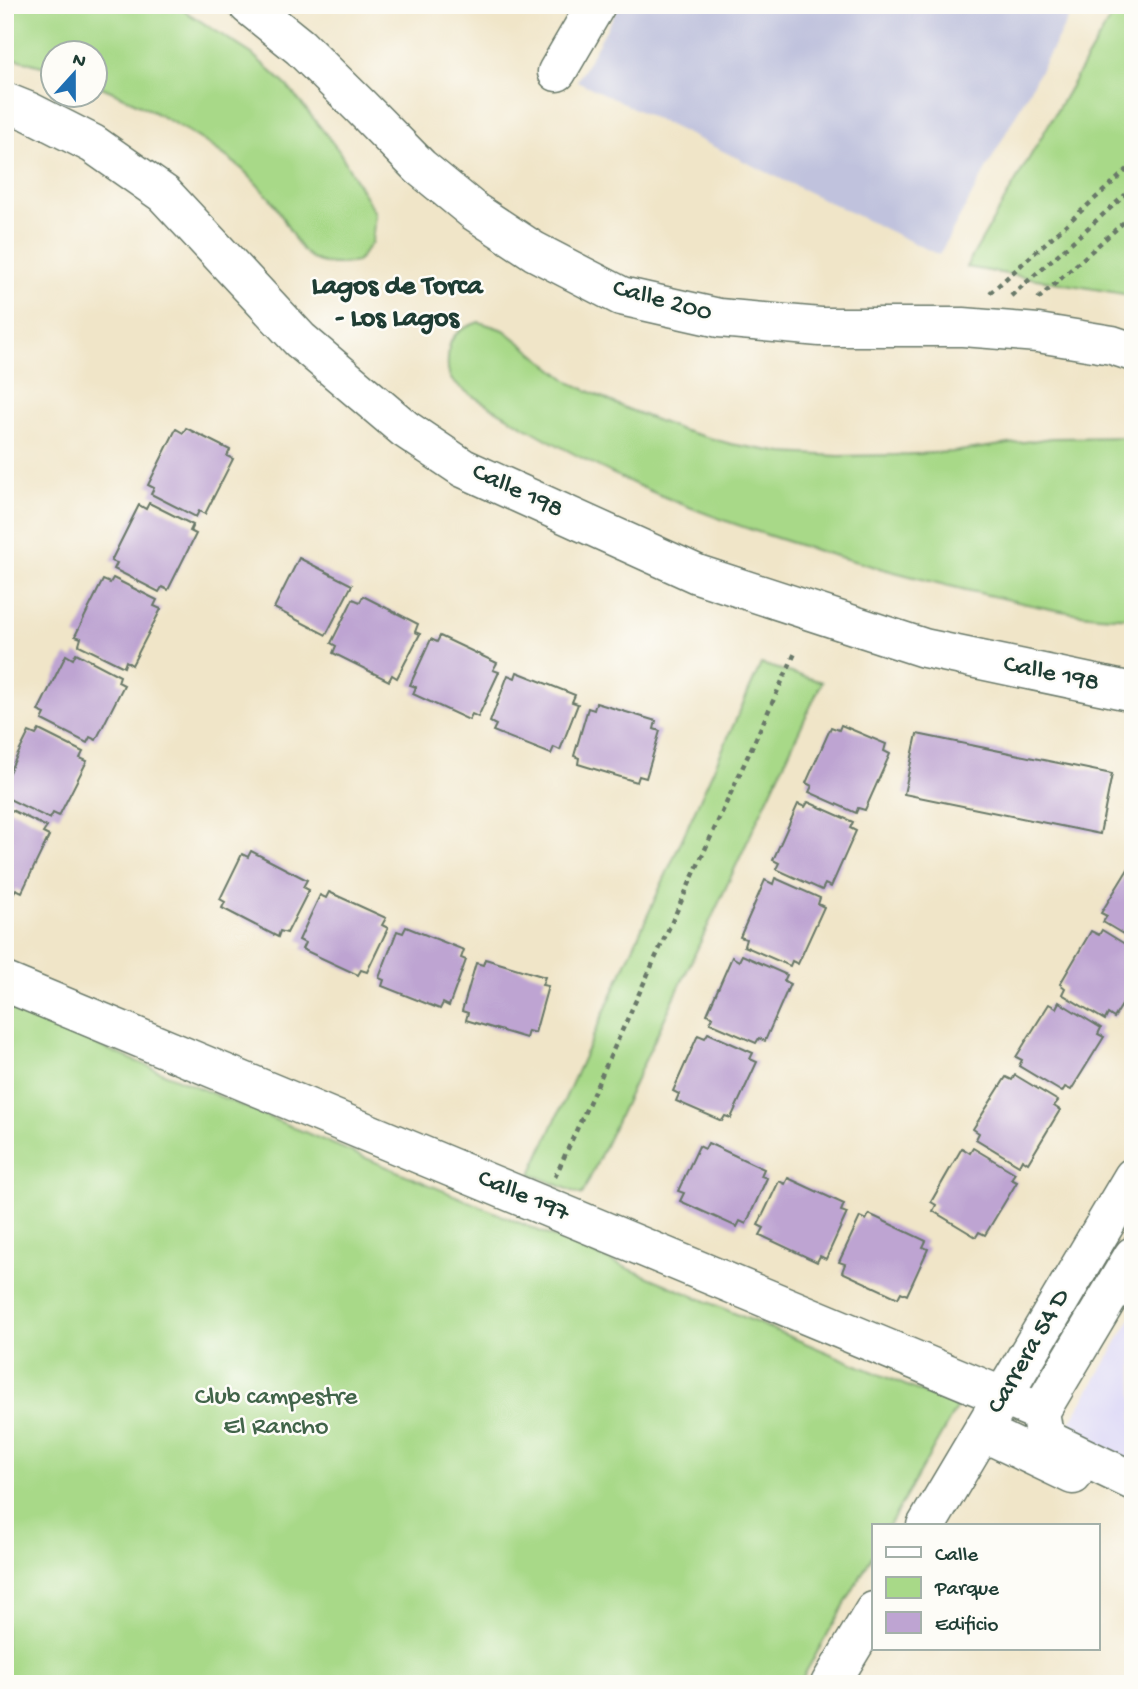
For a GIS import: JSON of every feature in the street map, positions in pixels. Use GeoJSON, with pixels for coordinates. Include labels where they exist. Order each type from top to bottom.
{"type":"FeatureCollection","features":[{"type":"Feature","properties":{"kind":"street","name":"Calle 200"},"geometry":{"type":"LineString","coordinates":[[248,5],[300,47],[419,167],[475,212],[534,251],[621,296],[719,318],[820,327],[964,327],[1026,332],[1112,345],[1133,352]]}},
{"type":"Feature","properties":{"kind":"street"},"geometry":{"type":"LineString","coordinates":[[557,72],[596,5]]}},
{"type":"Feature","properties":{"kind":"street","name":"Calle 198"},"geometry":{"type":"LineString","coordinates":[[5,102],[30,111],[93,144],[164,194],[300,340],[405,429],[463,468],[697,574],[923,648],[1133,692]]}},
{"type":"Feature","properties":{"kind":"street","name":"Calle 197"},"geometry":{"type":"LineString","coordinates":[[5,982],[1003,1396],[1045,1427],[1133,1481]]}},
{"type":"Feature","properties":{"kind":"street","name":"Carrera 54 D"},"geometry":{"type":"LineString","coordinates":[[927,1524],[1133,1177]]}},
{"type":"Feature","properties":{"kind":"street","name":"Carrera 54 D"},"geometry":{"type":"LineString","coordinates":[[1045,1427],[1133,1255]]}},
{"type":"Feature","properties":{"kind":"street"},"geometry":{"type":"LineString","coordinates":[[983,1432],[1133,1503]]}},
{"type":"Feature","properties":{"kind":"street"},"geometry":{"type":"LineString","coordinates":[[830,1684],[872,1614]]}},
{"type":"Feature","properties":{"kind":"path"},"geometry":{"type":"LineString","coordinates":[[990,293],[1129,168],[1133,153]]}},
{"type":"Feature","properties":{"kind":"path"},"geometry":{"type":"LineString","coordinates":[[1011,296],[1133,188]]}},
{"type":"Feature","properties":{"kind":"path"},"geometry":{"type":"LineString","coordinates":[[1037,299],[1133,214]]}},
{"type":"Feature","properties":{"kind":"path"},"geometry":{"type":"LineString","coordinates":[[554,1179],[794,653]]}},
{"type":"Feature","properties":{"kind":"shaded area"},"geometry":{"type":"Polygon","coordinates":[[[620,5],[1076,5],[939,255],[577,81],[620,5]]]}},
{"type":"Feature","properties":{"kind":"shaded area"},"geometry":{"type":"Polygon","coordinates":[[[1133,1315],[1133,1466],[1064,1433],[1133,1315]]]}},
{"type":"Feature","properties":{"kind":"green space"},"geometry":{"type":"Polygon","coordinates":[[[5,5],[175,5],[252,54],[287,86],[339,151],[375,213],[372,242],[357,262],[331,264],[307,255],[274,203],[242,169],[171,122],[108,90],[108,38],[38,38],[38,65],[5,56],[5,5]]]}},
{"type":"Feature","properties":{"kind":"green space"},"geometry":{"type":"Polygon","coordinates":[[[1118,5],[1133,5],[1133,289],[1129,295],[966,267],[1118,5]]]}},
{"type":"Feature","properties":{"kind":"green space"},"geometry":{"type":"Polygon","coordinates":[[[479,322],[504,330],[571,383],[681,430],[731,444],[783,453],[839,456],[952,452],[1052,438],[1133,437],[1133,617],[1049,609],[884,569],[800,546],[718,518],[639,486],[556,445],[478,399],[451,379],[448,368],[451,342],[460,331],[479,322]]]}},
{"type":"Feature","properties":{"kind":"green space"},"geometry":{"type":"Polygon","coordinates":[[[761,664],[822,682],[582,1195],[531,1174],[761,664]]]}},
{"type":"Feature","properties":{"kind":"green space","name":"Club campestre El Rancho"},"geometry":{"type":"Polygon","coordinates":[[[5,1006],[957,1407],[890,1524],[872,1524],[872,1556],[799,1684],[5,1684],[5,1006]]]}},
{"type":"Feature","properties":{"kind":"building"},"geometry":{"type":"Polygon","coordinates":[[[186,428],[230,450],[227,456],[233,459],[205,514],[199,511],[196,517],[151,494],[154,488],[148,485],[176,429],[183,433],[186,428]]]}},
{"type":"Feature","properties":{"kind":"building"},"geometry":{"type":"Polygon","coordinates":[[[149,503],[193,525],[190,531],[196,534],[168,590],[162,587],[159,592],[114,569],[117,563],[111,561],[139,505],[146,509],[149,503]]]}},
{"type":"Feature","properties":{"kind":"building"},"geometry":{"type":"Polygon","coordinates":[[[299,558],[352,585],[326,635],[274,608],[299,558]]]}},
{"type":"Feature","properties":{"kind":"building"},"geometry":{"type":"Polygon","coordinates":[[[113,578],[157,600],[154,606],[161,609],[132,665],[126,661],[124,667],[79,645],[81,638],[75,636],[103,580],[110,583],[113,578]]]}},
{"type":"Feature","properties":{"kind":"building"},"geometry":{"type":"Polygon","coordinates":[[[363,596],[418,624],[415,632],[420,634],[397,678],[392,675],[389,681],[333,653],[336,646],[331,643],[353,599],[360,602],[363,596]]]}},
{"type":"Feature","properties":{"kind":"building"},"geometry":{"type":"Polygon","coordinates":[[[440,636],[497,663],[493,670],[499,672],[478,717],[472,714],[469,720],[413,694],[416,687],[410,685],[431,639],[437,642],[440,636]]]}},
{"type":"Feature","properties":{"kind":"building"},"geometry":{"type":"Polygon","coordinates":[[[76,653],[120,676],[118,682],[124,685],[96,740],[90,737],[87,743],[42,720],[45,714],[38,711],[66,655],[73,659],[76,653]]]}},
{"type":"Feature","properties":{"kind":"building"},"geometry":{"type":"Polygon","coordinates":[[[517,672],[575,695],[572,702],[578,704],[560,750],[554,747],[551,754],[493,731],[496,725],[490,722],[508,675],[515,678],[517,672]]]}},
{"type":"Feature","properties":{"kind":"building"},"geometry":{"type":"Polygon","coordinates":[[[596,703],[656,721],[654,729],[660,731],[646,778],[639,776],[637,782],[578,764],[579,758],[574,756],[588,708],[594,710],[596,703]]]}},
{"type":"Feature","properties":{"kind":"building"},"geometry":{"type":"Polygon","coordinates":[[[841,725],[886,744],[884,751],[890,754],[865,810],[858,808],[856,813],[809,792],[812,786],[806,783],[831,727],[839,730],[841,725]]]}},
{"type":"Feature","properties":{"kind":"building"},"geometry":{"type":"Polygon","coordinates":[[[39,730],[83,752],[80,758],[87,761],[59,816],[53,813],[50,819],[5,797],[8,790],[5,789],[5,780],[29,732],[36,735],[39,730]]]}},
{"type":"Feature","properties":{"kind":"building"},"geometry":{"type":"Polygon","coordinates":[[[917,734],[1112,774],[1100,834],[904,794],[917,734]]]}},
{"type":"Feature","properties":{"kind":"building"},"geometry":{"type":"Polygon","coordinates":[[[808,802],[853,822],[850,828],[856,831],[831,887],[825,884],[822,890],[776,869],[779,863],[773,860],[798,804],[805,807],[808,802]]]}},
{"type":"Feature","properties":{"kind":"building"},"geometry":{"type":"Polygon","coordinates":[[[5,807],[47,827],[43,833],[49,836],[22,892],[16,889],[13,894],[5,891],[5,868],[8,863],[5,862],[5,807]]]}},
{"type":"Feature","properties":{"kind":"building"},"geometry":{"type":"Polygon","coordinates":[[[251,851],[307,880],[303,887],[309,890],[287,933],[280,931],[278,937],[222,908],[225,902],[220,899],[242,854],[248,857],[251,851]]]}},
{"type":"Feature","properties":{"kind":"building"},"geometry":{"type":"Polygon","coordinates":[[[1133,861],[1133,911],[1129,916],[1133,918],[1133,940],[1103,922],[1107,916],[1101,913],[1133,861]]]}},
{"type":"Feature","properties":{"kind":"building"},"geometry":{"type":"Polygon","coordinates":[[[775,878],[820,898],[818,904],[824,907],[798,964],[792,961],[790,966],[744,946],[746,939],[740,937],[765,880],[773,884],[775,878]]]}},
{"type":"Feature","properties":{"kind":"building"},"geometry":{"type":"Polygon","coordinates":[[[329,892],[386,918],[382,925],[388,928],[367,972],[361,970],[358,975],[302,949],[305,943],[299,940],[320,895],[326,898],[329,892]]]}},
{"type":"Feature","properties":{"kind":"building"},"geometry":{"type":"Polygon","coordinates":[[[406,927],[464,950],[461,958],[466,960],[449,1006],[443,1003],[440,1009],[382,986],[384,980],[379,978],[397,931],[403,933],[406,927]]]}},
{"type":"Feature","properties":{"kind":"building"},"geometry":{"type":"Polygon","coordinates":[[[1102,930],[1133,949],[1133,987],[1114,1018],[1108,1014],[1105,1020],[1062,994],[1065,988],[1060,984],[1091,931],[1099,935],[1102,930]]]}},
{"type":"Feature","properties":{"kind":"building"},"geometry":{"type":"Polygon","coordinates":[[[742,955],[787,975],[784,981],[790,984],[765,1041],[759,1038],[756,1043],[710,1023],[713,1017],[707,1014],[732,957],[739,961],[742,955]]]}},
{"type":"Feature","properties":{"kind":"building"},"geometry":{"type":"Polygon","coordinates":[[[485,959],[545,977],[542,985],[548,986],[535,1033],[528,1031],[526,1038],[466,1020],[468,1013],[462,1011],[476,963],[483,965],[485,959]]]}},
{"type":"Feature","properties":{"kind":"building"},"geometry":{"type":"Polygon","coordinates":[[[1059,1002],[1101,1028],[1098,1034],[1104,1037],[1071,1090],[1065,1087],[1062,1092],[1019,1066],[1022,1060],[1016,1057],[1049,1004],[1056,1008],[1059,1002]]]}},
{"type":"Feature","properties":{"kind":"building"},"geometry":{"type":"Polygon","coordinates":[[[708,1033],[753,1053],[750,1059],[757,1062],[731,1118],[725,1116],[722,1121],[676,1101],[679,1094],[673,1091],[698,1035],[705,1038],[708,1033]]]}},
{"type":"Feature","properties":{"kind":"building"},"geometry":{"type":"Polygon","coordinates":[[[1015,1075],[1058,1101],[1054,1106],[1060,1110],[1028,1163],[1022,1159],[1019,1165],[976,1139],[979,1133],[973,1129],[1006,1077],[1012,1080],[1015,1075]]]}},
{"type":"Feature","properties":{"kind":"building"},"geometry":{"type":"Polygon","coordinates":[[[708,1143],[764,1169],[761,1176],[767,1178],[746,1224],[740,1221],[737,1227],[680,1201],[684,1193],[678,1191],[699,1146],[705,1149],[708,1143]]]}},
{"type":"Feature","properties":{"kind":"building"},"geometry":{"type":"Polygon","coordinates":[[[962,1148],[970,1153],[973,1148],[1015,1173],[1011,1179],[1017,1182],[985,1235],[979,1232],[976,1237],[933,1211],[936,1205],[931,1202],[962,1148]]]}},
{"type":"Feature","properties":{"kind":"building"},"geometry":{"type":"Polygon","coordinates":[[[788,1178],[844,1204],[841,1211],[847,1213],[826,1259],[820,1256],[817,1262],[760,1235],[764,1228],[758,1225],[779,1181],[785,1184],[788,1178]]]}},
{"type":"Feature","properties":{"kind":"building"},"geometry":{"type":"Polygon","coordinates":[[[869,1214],[926,1241],[923,1247],[928,1249],[907,1295],[901,1292],[898,1298],[842,1272],[845,1264],[839,1262],[860,1217],[866,1220],[869,1214]]]}},
{"type":"Feature","properties":{"kind":"district","name":"Lagos de Torca - Los Lagos"},"geometry":{"type":"Point","coordinates":[397,303]}}]}
